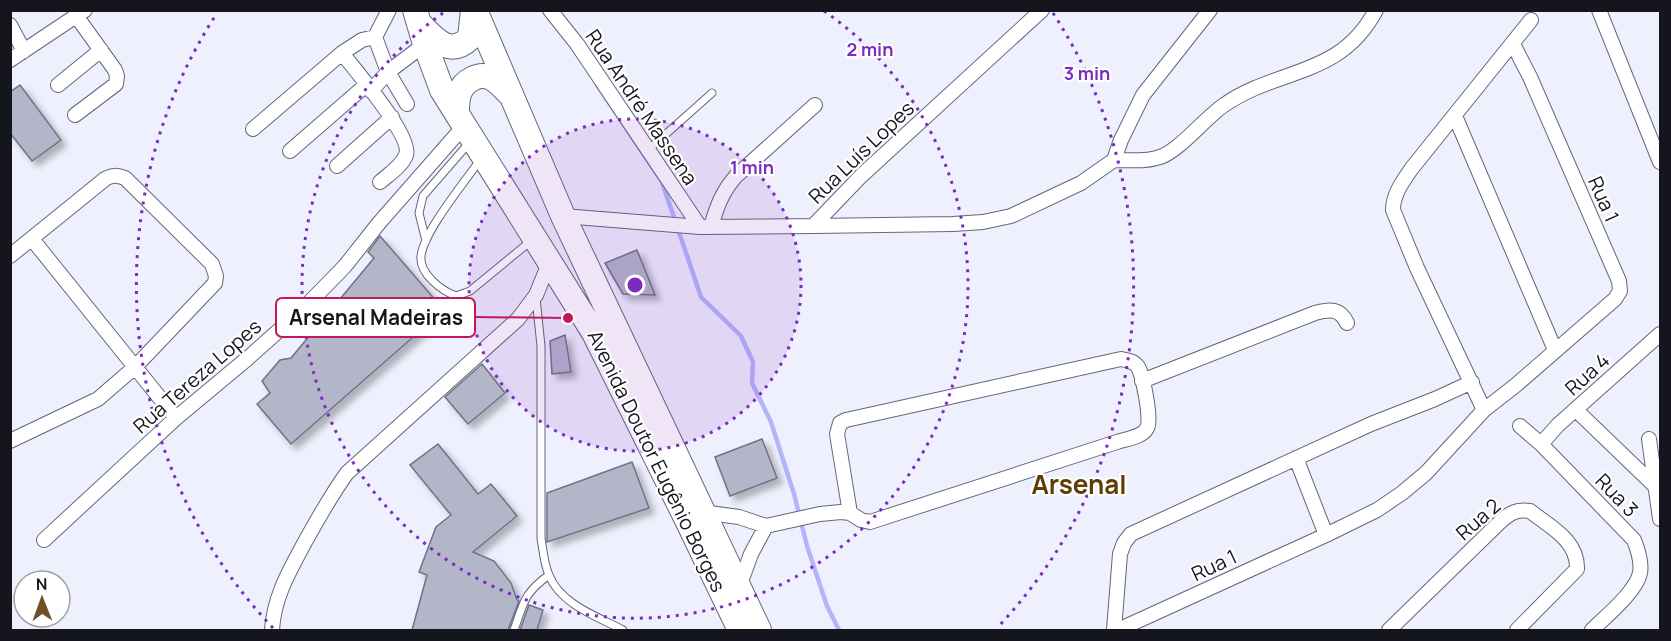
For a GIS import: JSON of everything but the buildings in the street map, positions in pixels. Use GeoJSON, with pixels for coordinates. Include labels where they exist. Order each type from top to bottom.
{"type":"FeatureCollection","features":[{"type":"Feature","properties":{"kind":"highway"},"geometry":{"type":"LineString","coordinates":[[420,26],[443,45],[452,47],[463,45],[470,38],[474,10]]}},
{"type":"Feature","properties":{"kind":"highway","name":"Avenida Doutor Eugênio Borges"},"geometry":{"type":"LineString","coordinates":[[474,10],[563,216],[759,630]]}},
{"type":"Feature","properties":{"kind":"highway","name":"Avenida Doutor Eugênio Borges"},"geometry":{"type":"LineString","coordinates":[[420,26],[442,90],[594,333],[740,630]]}},
{"type":"Feature","properties":{"kind":"highway"},"geometry":{"type":"LineString","coordinates":[[469,133],[459,95],[464,86],[480,76],[494,79],[513,96]]}},
{"type":"Feature","properties":{"kind":"street"},"geometry":{"type":"LineString","coordinates":[[389,10],[375,37],[388,72],[407,104]]}},
{"type":"Feature","properties":{"kind":"street","name":"Rua André Massena"},"geometry":{"type":"LineString","coordinates":[[549,10],[577,44],[648,150],[705,227]]}},
{"type":"Feature","properties":{"kind":"street","name":"Rua Luís Lopes"},"geometry":{"type":"LineString","coordinates":[[563,216],[705,227],[813,225],[861,176],[1042,10]]}},
{"type":"Feature","properties":{"kind":"street"},"geometry":{"type":"LineString","coordinates":[[813,225],[982,222],[1011,216],[1081,183],[1114,160],[1143,95],[1210,10]]}},
{"type":"Feature","properties":{"kind":"street"},"geometry":{"type":"LineString","coordinates":[[1114,160],[1148,159],[1160,157],[1171,151],[1207,118],[1244,93],[1323,63],[1345,50],[1376,10]]}},
{"type":"Feature","properties":{"kind":"street"},"geometry":{"type":"LineString","coordinates":[[1599,10],[1660,162]]}},
{"type":"Feature","properties":{"kind":"street"},"geometry":{"type":"LineString","coordinates":[[10,60],[81,14],[117,76],[116,84],[75,115]]}},
{"type":"Feature","properties":{"kind":"street"},"geometry":{"type":"LineString","coordinates":[[1484,410],[1417,268],[1393,210],[1395,194],[1412,168],[1531,20]]}},
{"type":"Feature","properties":{"kind":"street"},"geometry":{"type":"LineString","coordinates":[[10,25],[24,51]]}},
{"type":"Feature","properties":{"kind":"street"},"geometry":{"type":"LineString","coordinates":[[290,151],[388,72],[420,26]]}},
{"type":"Feature","properties":{"kind":"street"},"geometry":{"type":"LineString","coordinates":[[253,129],[342,53],[362,40],[375,37]]}},
{"type":"Feature","properties":{"kind":"street","name":"Rua 1"},"geometry":{"type":"LineString","coordinates":[[1116,630],[1326,535],[1377,510],[1402,494],[1426,473],[1484,410],[1607,308],[1620,291],[1620,285],[1530,77],[1513,44]]}},
{"type":"Feature","properties":{"kind":"street"},"geometry":{"type":"LineString","coordinates":[[58,85],[101,50]]}},
{"type":"Feature","properties":{"kind":"street"},"geometry":{"type":"LineString","coordinates":[[342,53],[392,117],[406,143],[406,155],[380,182]]}},
{"type":"Feature","properties":{"kind":"street"},"geometry":{"type":"LineString","coordinates":[[705,227],[725,189],[736,176],[815,105]]}},
{"type":"Feature","properties":{"kind":"street"},"geometry":{"type":"LineString","coordinates":[[1455,116],[1555,350]]}},
{"type":"Feature","properties":{"kind":"street"},"geometry":{"type":"LineString","coordinates":[[337,166],[392,117]]}},
{"type":"Feature","properties":{"kind":"street","name":"Rua Tereza Lopes"},"geometry":{"type":"LineString","coordinates":[[44,540],[176,418],[248,358],[331,280],[469,133]]}},
{"type":"Feature","properties":{"kind":"street"},"geometry":{"type":"LineString","coordinates":[[10,256],[105,179],[118,175],[125,178],[212,264],[216,276],[215,283],[135,368],[98,399],[10,441]]}},
{"type":"Feature","properties":{"kind":"street"},"geometry":{"type":"LineString","coordinates":[[32,239],[176,418]]}},
{"type":"Feature","properties":{"kind":"street"},"geometry":{"type":"LineString","coordinates":[[272,630],[273,614],[284,580],[330,497],[347,473],[518,319],[536,295],[550,261]]}},
{"type":"Feature","properties":{"kind":"street"},"geometry":{"type":"LineString","coordinates":[[1142,381],[1315,313],[1333,309],[1343,315],[1347,323]]}},
{"type":"Feature","properties":{"kind":"street","name":"Rua 4"},"geometry":{"type":"LineString","coordinates":[[1541,444],[1660,334]]}},
{"type":"Feature","properties":{"kind":"street"},"geometry":{"type":"LineString","coordinates":[[702,512],[739,517],[766,526],[820,514],[850,513],[861,520],[870,522],[1143,433],[1149,424],[1138,367],[1128,360],[1121,360],[840,423],[837,434],[850,513]]}},
{"type":"Feature","properties":{"kind":"street"},"geometry":{"type":"LineString","coordinates":[[1116,630],[1120,554],[1131,534],[1371,424],[1472,382]]}},
{"type":"Feature","properties":{"kind":"street"},"geometry":{"type":"LineString","coordinates":[[1576,410],[1656,488]]}},
{"type":"Feature","properties":{"kind":"street","name":"Rua 3"},"geometry":{"type":"LineString","coordinates":[[1520,426],[1541,444],[1634,540],[1638,551],[1640,573],[1634,585],[1592,630]]}},
{"type":"Feature","properties":{"kind":"street"},"geometry":{"type":"LineString","coordinates":[[1649,439],[1660,519]]}},
{"type":"Feature","properties":{"kind":"street"},"geometry":{"type":"LineString","coordinates":[[1296,458],[1326,535]]}},
{"type":"Feature","properties":{"kind":"street","name":"Rua 2"},"geometry":{"type":"LineString","coordinates":[[1389,630],[1501,520],[1515,511],[1522,510],[1530,511],[1569,541],[1576,552],[1577,568],[1517,630]]}},
{"type":"Feature","properties":{"kind":"street"},"geometry":{"type":"LineString","coordinates":[[738,589],[751,554],[766,526]]}},
{"type":"Feature","properties":{"kind":"lane"},"geometry":{"type":"LineString","coordinates":[[648,150],[712,93]]}},
{"type":"Feature","properties":{"kind":"lane"},"geometry":{"type":"LineString","coordinates":[[426,241],[419,213],[423,196],[469,133]]}},
{"type":"Feature","properties":{"kind":"lane"},"geometry":{"type":"LineString","coordinates":[[469,133],[435,225],[420,257],[423,267],[438,285],[456,296],[470,291],[535,238]]}},
{"type":"Feature","properties":{"kind":"lane"},"geometry":{"type":"LineString","coordinates":[[536,295],[541,346],[541,538],[549,575],[562,594],[577,605],[623,630]]}},
{"type":"Feature","properties":{"kind":"lane"},"geometry":{"type":"LineString","coordinates":[[514,630],[531,588],[549,575]]}},
{"type":"Feature","properties":{"kind":"waterway"},"geometry":{"type":"LineString","coordinates":[[597,85],[662,182],[701,297],[741,336],[753,362],[752,383],[771,422],[794,494],[807,546],[827,606],[839,630]]}},
{"type":"Feature","properties":{"kind":"place","name":"Arsenal Madeiras"},"geometry":{"type":"Point","coordinates":[568,318]}},
{"type":"Feature","properties":{"kind":"district","name":"Arsenal"},"geometry":{"type":"Point","coordinates":[1079,484]}}]}
